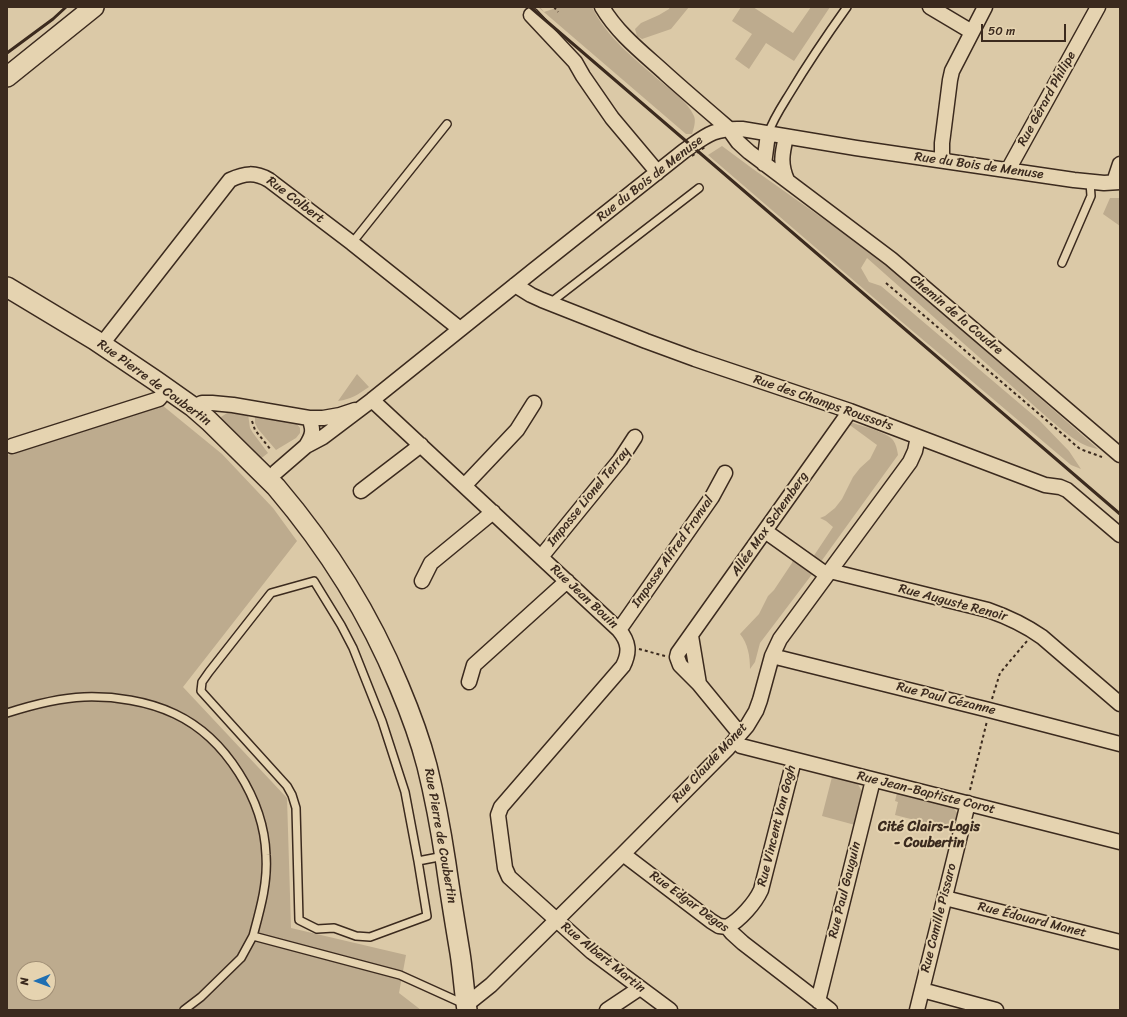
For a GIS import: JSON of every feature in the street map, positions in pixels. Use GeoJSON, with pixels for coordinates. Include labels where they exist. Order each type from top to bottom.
{"type":"FeatureCollection","features":[{"type":"Feature","properties":{"kind":"main road"},"geometry":{"type":"LineString","coordinates":[[7,77],[94,7]]}},
{"type":"Feature","properties":{"kind":"main road","name":"Rue Pierre de Coubertin"},"geometry":{"type":"LineString","coordinates":[[7,287],[102,344],[193,407],[255,466],[276,480],[348,585],[381,645],[410,711],[427,765],[437,808],[445,856],[467,1008]]}},
{"type":"Feature","properties":{"kind":"street","name":"Chemin de la Coudre"},"geometry":{"type":"LineString","coordinates":[[602,7],[624,35],[641,52],[728,128],[738,142],[749,152],[891,259],[1120,455]]}},
{"type":"Feature","properties":{"kind":"street"},"geometry":{"type":"LineString","coordinates":[[930,7],[972,32]]}},
{"type":"Feature","properties":{"kind":"street"},"geometry":{"type":"LineString","coordinates":[[942,160],[942,143],[952,71],[984,7]]}},
{"type":"Feature","properties":{"kind":"street","name":"Rue Gérard Philipe"},"geometry":{"type":"LineString","coordinates":[[1008,170],[1098,7]]}},
{"type":"Feature","properties":{"kind":"street"},"geometry":{"type":"LineString","coordinates":[[531,15],[575,62],[612,118],[657,173]]}},
{"type":"Feature","properties":{"kind":"street","name":"Rue du Bois de Menuse"},"geometry":{"type":"LineString","coordinates":[[276,480],[306,446],[323,437],[359,410],[657,173],[706,136],[716,131],[728,128],[742,129],[786,137],[1090,182],[1117,182]]}},
{"type":"Feature","properties":{"kind":"street"},"geometry":{"type":"LineString","coordinates":[[764,164],[768,134]]}},
{"type":"Feature","properties":{"kind":"street"},"geometry":{"type":"LineString","coordinates":[[786,137],[782,162],[783,171],[787,180]]}},
{"type":"Feature","properties":{"kind":"street"},"geometry":{"type":"LineString","coordinates":[[1117,182],[1120,164]]}},
{"type":"Feature","properties":{"kind":"street","name":"Rue Colbert"},"geometry":{"type":"LineString","coordinates":[[102,344],[230,180],[240,175],[252,174],[262,176],[269,180],[352,243],[460,329]]}},
{"type":"Feature","properties":{"kind":"street","name":"Rue des Champs Roussots"},"geometry":{"type":"LineString","coordinates":[[516,286],[549,303],[688,357],[850,411],[1045,485],[1060,487],[1067,490],[1120,535]]}},
{"type":"Feature","properties":{"kind":"street"},"geometry":{"type":"LineString","coordinates":[[12,446],[159,398],[167,389]]}},
{"type":"Feature","properties":{"kind":"street","name":"Rue Jean Bouin"},"geometry":{"type":"LineString","coordinates":[[372,400],[619,630],[624,636],[627,647]]}},
{"type":"Feature","properties":{"kind":"street","name":"Rue du Bois de Menuse"},"geometry":{"type":"LineString","coordinates":[[193,407],[202,403],[212,403],[309,418],[323,418],[359,410]]}},
{"type":"Feature","properties":{"kind":"street"},"geometry":{"type":"LineString","coordinates":[[465,485],[517,430],[534,403]]}},
{"type":"Feature","properties":{"kind":"street","name":"Allée Max Schemberg"},"geometry":{"type":"LineString","coordinates":[[677,657],[678,653],[850,411]]}},
{"type":"Feature","properties":{"kind":"street"},"geometry":{"type":"LineString","coordinates":[[306,446],[312,433],[309,418]]}},
{"type":"Feature","properties":{"kind":"street","name":"Impasse Lionel Terray"},"geometry":{"type":"LineString","coordinates":[[541,556],[620,460],[635,437]]}},
{"type":"Feature","properties":{"kind":"street","name":"Rue Claude Monet"},"geometry":{"type":"LineString","coordinates":[[467,1008],[623,854],[748,726],[760,700],[772,656],[780,640],[910,462],[918,437]]}},
{"type":"Feature","properties":{"kind":"street"},"geometry":{"type":"LineString","coordinates":[[361,491],[421,445]]}},
{"type":"Feature","properties":{"kind":"street","name":"Impasse Alfred Fronval"},"geometry":{"type":"LineString","coordinates":[[619,630],[712,497],[725,473]]}},
{"type":"Feature","properties":{"kind":"street"},"geometry":{"type":"LineString","coordinates":[[422,581],[431,563],[493,512]]}},
{"type":"Feature","properties":{"kind":"street"},"geometry":{"type":"LineString","coordinates":[[765,531],[828,573]]}},
{"type":"Feature","properties":{"kind":"street","name":"Rue Auguste Renoir"},"geometry":{"type":"LineString","coordinates":[[828,573],[981,608],[1009,618],[1029,628],[1042,637],[1120,704]]}},
{"type":"Feature","properties":{"kind":"street"},"geometry":{"type":"LineString","coordinates":[[469,682],[474,665],[567,581]]}},
{"type":"Feature","properties":{"kind":"street"},"geometry":{"type":"LineString","coordinates":[[691,636],[699,684]]}},
{"type":"Feature","properties":{"kind":"street"},"geometry":{"type":"LineString","coordinates":[[557,920],[509,877],[505,868],[498,815],[501,808],[623,666],[626,658],[627,647]]}},
{"type":"Feature","properties":{"kind":"street","name":"Rue Paul Cézanne"},"geometry":{"type":"LineString","coordinates":[[772,656],[1120,744]]}},
{"type":"Feature","properties":{"kind":"street"},"geometry":{"type":"LineString","coordinates":[[677,657],[680,665],[699,684],[738,737]]}},
{"type":"Feature","properties":{"kind":"street","name":"Rue Jean-Baptiste Corot"},"geometry":{"type":"LineString","coordinates":[[738,737],[741,746],[1120,842]]}},
{"type":"Feature","properties":{"kind":"street","name":"Rue Vincent Van Gogh"},"geometry":{"type":"LineString","coordinates":[[727,927],[735,923],[758,898],[794,760]]}},
{"type":"Feature","properties":{"kind":"street","name":"Rue Paul Gauguin"},"geometry":{"type":"LineString","coordinates":[[818,1001],[873,780]]}},
{"type":"Feature","properties":{"kind":"street","name":"Rue Camille Pissaro"},"geometry":{"type":"LineString","coordinates":[[917,1010],[968,804]]}},
{"type":"Feature","properties":{"kind":"street","name":"Rue Edgar Degas"},"geometry":{"type":"LineString","coordinates":[[623,854],[711,921],[719,926],[727,927],[743,942],[830,1010]]}},
{"type":"Feature","properties":{"kind":"street","name":"Rue Édouard Manet"},"geometry":{"type":"LineString","coordinates":[[945,898],[1120,942]]}},
{"type":"Feature","properties":{"kind":"street","name":"Rue Albert Martin"},"geometry":{"type":"LineString","coordinates":[[557,920],[592,952],[670,1010]]}},
{"type":"Feature","properties":{"kind":"street"},"geometry":{"type":"LineString","coordinates":[[607,1010],[640,988]]}},
{"type":"Feature","properties":{"kind":"street"},"geometry":{"type":"LineString","coordinates":[[922,990],[996,1010]]}},
{"type":"Feature","properties":{"kind":"lane"},"geometry":{"type":"LineString","coordinates":[[768,134],[773,120],[802,73],[847,7]]}},
{"type":"Feature","properties":{"kind":"lane"},"geometry":{"type":"LineString","coordinates":[[352,243],[447,124]]}},
{"type":"Feature","properties":{"kind":"lane"},"geometry":{"type":"LineString","coordinates":[[1062,264],[1091,196],[1090,182]]}},
{"type":"Feature","properties":{"kind":"lane"},"geometry":{"type":"LineString","coordinates":[[549,303],[699,188]]}},
{"type":"Feature","properties":{"kind":"lane"},"geometry":{"type":"LineString","coordinates":[[314,581],[341,626],[353,648],[363,672],[390,745],[405,792],[418,861],[427,916],[370,937],[356,936],[334,928],[317,929],[299,920],[296,808],[292,795],[287,786],[201,691],[202,682],[208,672],[271,593],[314,581]]}},
{"type":"Feature","properties":{"kind":"lane"},"geometry":{"type":"LineString","coordinates":[[7,713],[36,704],[66,698],[84,697],[112,698],[157,707],[176,714],[197,727],[222,749],[240,773],[253,799],[262,828],[266,855],[265,882],[261,908],[253,936],[241,958],[201,998],[184,1010]]}},
{"type":"Feature","properties":{"kind":"lane"},"geometry":{"type":"LineString","coordinates":[[418,861],[445,856]]}},
{"type":"Feature","properties":{"kind":"lane"},"geometry":{"type":"LineString","coordinates":[[253,936],[400,975],[467,1008]]}},
{"type":"Feature","properties":{"kind":"path"},"geometry":{"type":"LineString","coordinates":[[554,7],[558,12]]}},
{"type":"Feature","properties":{"kind":"path"},"geometry":{"type":"LineString","coordinates":[[692,156],[705,147]]}},
{"type":"Feature","properties":{"kind":"path"},"geometry":{"type":"LineString","coordinates":[[886,283],[1080,449],[1100,457],[1120,455]]}},
{"type":"Feature","properties":{"kind":"path"},"geometry":{"type":"LineString","coordinates":[[252,408],[251,419],[255,430],[271,450]]}},
{"type":"Feature","properties":{"kind":"path"},"geometry":{"type":"LineString","coordinates":[[627,647],[644,650],[662,656],[677,657]]}},
{"type":"Feature","properties":{"kind":"shaded area"},"geometry":{"type":"Polygon","coordinates":[[[538,7],[540,7],[544,12],[556,8],[555,7],[592,7],[605,29],[622,47],[679,97],[691,111],[695,118],[692,134],[686,134],[538,7]]]}},
{"type":"Feature","properties":{"kind":"shaded area"},"geometry":{"type":"Polygon","coordinates":[[[670,7],[689,7],[671,29],[642,39],[637,36],[635,29],[641,23],[659,15],[670,7]]]}},
{"type":"Feature","properties":{"kind":"shaded area"},"geometry":{"type":"Polygon","coordinates":[[[741,7],[753,7],[793,33],[811,7],[830,7],[794,61],[766,43],[749,69],[735,59],[752,34],[732,21],[741,7]]]}},
{"type":"Feature","properties":{"kind":"shaded area"},"geometry":{"type":"Polygon","coordinates":[[[722,146],[887,264],[1098,449],[1084,445],[1049,419],[867,258],[861,268],[869,282],[881,286],[1039,420],[1069,451],[1081,469],[1071,465],[708,155],[722,146]]]}},
{"type":"Feature","properties":{"kind":"shaded area"},"geometry":{"type":"Polygon","coordinates":[[[1110,198],[1120,198],[1120,226],[1103,214],[1110,198]]]}},
{"type":"Feature","properties":{"kind":"shaded area"},"geometry":{"type":"Polygon","coordinates":[[[357,374],[369,387],[354,396],[338,401],[357,374]]]}},
{"type":"Feature","properties":{"kind":"shaded area"},"geometry":{"type":"Polygon","coordinates":[[[162,405],[222,454],[273,508],[297,541],[183,687],[287,798],[291,928],[406,955],[399,993],[421,1010],[7,1010],[7,455],[162,405]]]}},
{"type":"Feature","properties":{"kind":"shaded area"},"geometry":{"type":"Polygon","coordinates":[[[230,411],[248,414],[250,428],[268,453],[259,460],[220,421],[221,417],[230,411]]]}},
{"type":"Feature","properties":{"kind":"shaded area"},"geometry":{"type":"Polygon","coordinates":[[[255,416],[297,424],[300,428],[300,433],[296,438],[276,450],[258,429],[255,423],[255,416]]]}},
{"type":"Feature","properties":{"kind":"shaded area"},"geometry":{"type":"Polygon","coordinates":[[[850,422],[879,431],[889,437],[895,443],[898,455],[820,563],[813,557],[833,527],[820,518],[835,508],[842,499],[853,477],[870,459],[877,445],[847,423],[850,422]]]}},
{"type":"Feature","properties":{"kind":"shaded area"},"geometry":{"type":"Polygon","coordinates":[[[793,559],[813,573],[760,643],[755,662],[750,669],[748,650],[740,634],[759,614],[768,596],[774,590],[792,563],[793,559]]]}},
{"type":"Feature","properties":{"kind":"shaded area"},"geometry":{"type":"Polygon","coordinates":[[[832,777],[857,783],[862,791],[855,825],[822,816],[832,777]]]}},
{"type":"Feature","properties":{"kind":"shaded area"},"geometry":{"type":"Polygon","coordinates":[[[897,793],[952,806],[958,814],[954,830],[895,815],[898,802],[895,801],[897,793]]]}},
{"type":"Feature","properties":{"kind":"railway"},"geometry":{"type":"LineString","coordinates":[[7,53],[53,19],[66,7]]}},
{"type":"Feature","properties":{"kind":"railway"},"geometry":{"type":"LineString","coordinates":[[530,7],[1120,514]]}},
{"type":"Feature","properties":{"kind":"district","name":"Cité Clairs-Logis - Coubertin"},"geometry":{"type":"Point","coordinates":[929,836]}}]}
